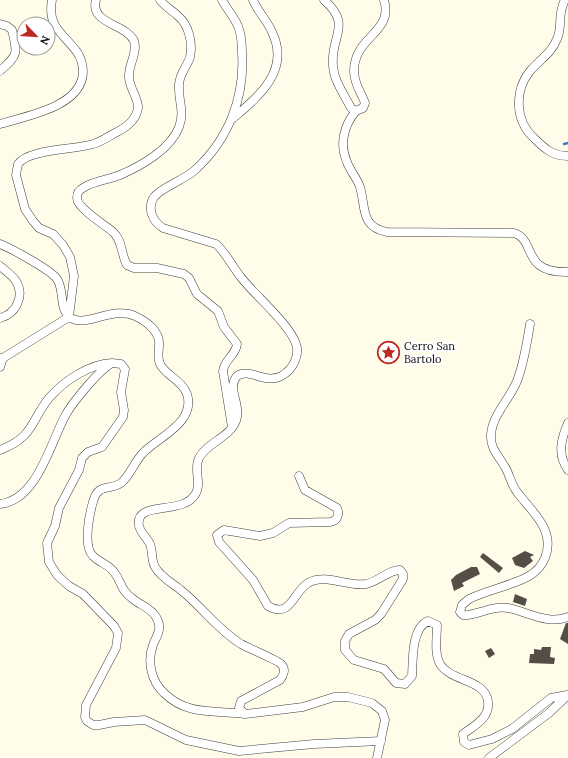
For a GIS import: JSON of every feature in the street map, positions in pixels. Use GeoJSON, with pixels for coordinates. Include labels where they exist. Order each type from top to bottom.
{"type":"FeatureCollection","features":[{"type":"Feature","properties":{"kind":"street"},"geometry":{"type":"LineString","coordinates":[[0,124],[54,107],[71,96],[81,82],[83,70],[80,58],[54,24],[51,12],[52,0]]}},
{"type":"Feature","properties":{"kind":"street"},"geometry":{"type":"LineString","coordinates":[[69,317],[74,276],[70,257],[63,245],[53,234],[39,228],[25,209],[15,171],[20,161],[26,156],[93,144],[124,128],[135,117],[138,102],[131,90],[128,77],[134,52],[134,42],[128,34],[99,16],[96,10],[96,0]]}},
{"type":"Feature","properties":{"kind":"street"},"geometry":{"type":"LineString","coordinates":[[160,0],[182,20],[190,39],[189,58],[180,74],[178,86],[182,109],[179,128],[173,139],[144,162],[120,175],[83,188],[78,193],[77,201],[81,207],[115,234],[121,243],[127,265],[134,268],[157,268],[184,274],[189,278],[197,294],[218,311],[224,327],[237,344],[236,349],[224,364],[223,371],[232,428]]}},
{"type":"Feature","properties":{"kind":"street"},"geometry":{"type":"LineString","coordinates":[[222,0],[238,27],[242,50],[242,84],[231,120],[219,143],[203,163],[183,180],[158,193],[152,201],[151,210],[153,218],[163,228],[216,244],[221,248],[239,276],[277,316],[296,343],[297,353],[294,363],[284,375],[275,379],[265,379],[243,373],[234,378],[233,385],[238,412],[232,428],[206,450],[199,458],[196,467],[198,488],[192,498],[178,507],[148,510],[140,517],[139,524],[150,545],[155,567],[161,575],[182,591],[228,635],[255,652],[278,661],[283,666],[283,675],[280,680],[241,701],[239,708],[245,714]]}},
{"type":"Feature","properties":{"kind":"street"},"geometry":{"type":"LineString","coordinates":[[231,120],[263,92],[271,79],[276,65],[277,49],[273,34],[253,0]]}},
{"type":"Feature","properties":{"kind":"street"},"geometry":{"type":"LineString","coordinates":[[324,0],[334,8],[338,21],[338,34],[332,57],[334,73],[352,108],[356,111]]}},
{"type":"Feature","properties":{"kind":"street"},"geometry":{"type":"LineString","coordinates":[[384,0],[386,13],[384,21],[379,29],[363,44],[355,62],[356,85],[365,103],[363,108],[356,111],[345,129],[343,149],[347,162],[360,187],[366,217],[374,227],[387,232],[514,233],[523,238],[531,256],[539,265],[549,271],[568,272]]}},
{"type":"Feature","properties":{"kind":"street"},"geometry":{"type":"LineString","coordinates":[[565,0],[560,11],[560,29],[558,38],[543,60],[526,76],[520,89],[518,104],[524,125],[532,137],[550,152],[568,156]]}},
{"type":"Feature","properties":{"kind":"street"},"geometry":{"type":"LineString","coordinates":[[0,24],[7,26],[12,30],[16,54],[14,59],[0,71]]}},
{"type":"Feature","properties":{"kind":"street"},"geometry":{"type":"LineString","coordinates":[[0,244],[56,277],[62,288],[65,311],[69,317],[81,320],[119,312],[129,313],[137,317],[157,334],[159,341],[158,355],[160,364],[182,385],[186,392],[188,406],[180,422],[168,435],[144,452],[122,483],[102,488],[95,495],[92,505],[88,546],[92,555],[114,571],[120,586],[127,595],[151,610],[158,619],[159,629],[153,645],[150,664],[154,679],[162,692],[178,704],[197,711],[245,714],[303,707],[328,698],[348,697],[372,703],[382,711],[385,720],[376,758]]}},
{"type":"Feature","properties":{"kind":"street"},"geometry":{"type":"LineString","coordinates":[[0,266],[15,279],[19,293],[15,308],[8,315],[0,318]]}},
{"type":"Feature","properties":{"kind":"street"},"geometry":{"type":"LineString","coordinates":[[0,367],[2,358],[69,317]]}},
{"type":"Feature","properties":{"kind":"street"},"geometry":{"type":"LineString","coordinates":[[530,324],[526,352],[518,380],[511,395],[493,424],[491,435],[492,448],[505,467],[516,491],[546,530],[548,542],[546,554],[540,566],[530,576],[469,598],[462,605],[460,612],[465,616],[484,610],[508,608],[551,620],[568,617]]}},
{"type":"Feature","properties":{"kind":"street"},"geometry":{"type":"LineString","coordinates":[[0,450],[25,435],[34,424],[50,398],[64,385],[87,369],[100,363],[112,363],[121,364],[125,369],[121,392],[124,414],[102,447],[88,452],[82,458],[79,470],[59,508],[55,526],[49,537],[46,549],[48,562],[57,575],[69,586],[83,594],[114,626],[118,633],[116,648],[86,705],[84,717],[87,721],[93,725],[99,725],[114,722],[145,720],[186,740],[239,751],[314,744],[381,741]]}},
{"type":"Feature","properties":{"kind":"street"},"geometry":{"type":"LineString","coordinates":[[0,504],[18,498],[26,491],[35,478],[66,415],[98,374],[112,363]]}},
{"type":"Feature","properties":{"kind":"street"},"geometry":{"type":"LineString","coordinates":[[568,423],[561,446],[562,458],[568,470]]}},
{"type":"Feature","properties":{"kind":"street"},"geometry":{"type":"LineString","coordinates":[[299,476],[306,490],[337,508],[338,515],[336,520],[330,522],[289,523],[273,533],[260,536],[224,530],[217,535],[219,542],[253,580],[268,606],[279,609],[286,607],[292,602],[301,589],[314,580],[324,579],[354,584],[367,584],[380,579],[395,570],[400,570],[404,574],[403,579],[381,614],[375,620],[349,634],[345,641],[345,650],[354,660],[384,669],[396,683],[405,684],[412,676],[413,651],[423,625],[428,621],[437,625],[437,655],[440,664],[451,674],[480,687],[488,700],[488,709],[484,718],[463,734],[464,742],[469,745],[492,739],[512,729],[551,698],[568,695]]}},
{"type":"Feature","properties":{"kind":"street"},"geometry":{"type":"LineString","coordinates":[[489,758],[549,713],[568,695]]}},
{"type":"Feature","properties":{"kind":"building"},"geometry":{"type":"Polygon","coordinates":[[[525,551],[534,555],[530,557],[533,561],[524,568],[515,565],[512,558],[525,551]]]}},
{"type":"Feature","properties":{"kind":"building"},"geometry":{"type":"Polygon","coordinates":[[[483,553],[503,568],[499,573],[480,557],[483,553]]]}},
{"type":"Feature","properties":{"kind":"building"},"geometry":{"type":"Polygon","coordinates":[[[471,567],[477,567],[480,574],[462,583],[464,586],[454,591],[451,580],[456,575],[471,567]]]}},
{"type":"Feature","properties":{"kind":"building"},"geometry":{"type":"Polygon","coordinates":[[[515,594],[527,599],[525,606],[513,602],[515,594]]]}},
{"type":"Feature","properties":{"kind":"building"},"geometry":{"type":"Polygon","coordinates":[[[566,623],[568,623],[568,644],[560,639],[566,623]]]}},
{"type":"Feature","properties":{"kind":"building"},"geometry":{"type":"Polygon","coordinates":[[[542,647],[551,647],[550,657],[555,658],[554,664],[529,663],[530,654],[534,654],[534,649],[541,650],[542,647]]]}},
{"type":"Feature","properties":{"kind":"building"},"geometry":{"type":"Polygon","coordinates":[[[491,648],[495,654],[489,658],[485,651],[491,648]]]}},
{"type":"Feature","properties":{"kind":"waterway"},"geometry":{"type":"LineString","coordinates":[[564,144],[568,143]]}},
{"type":"Feature","properties":{"kind":"place","name":"Cerro San Bartolo"},"geometry":{"type":"Point","coordinates":[388,352]}}]}
